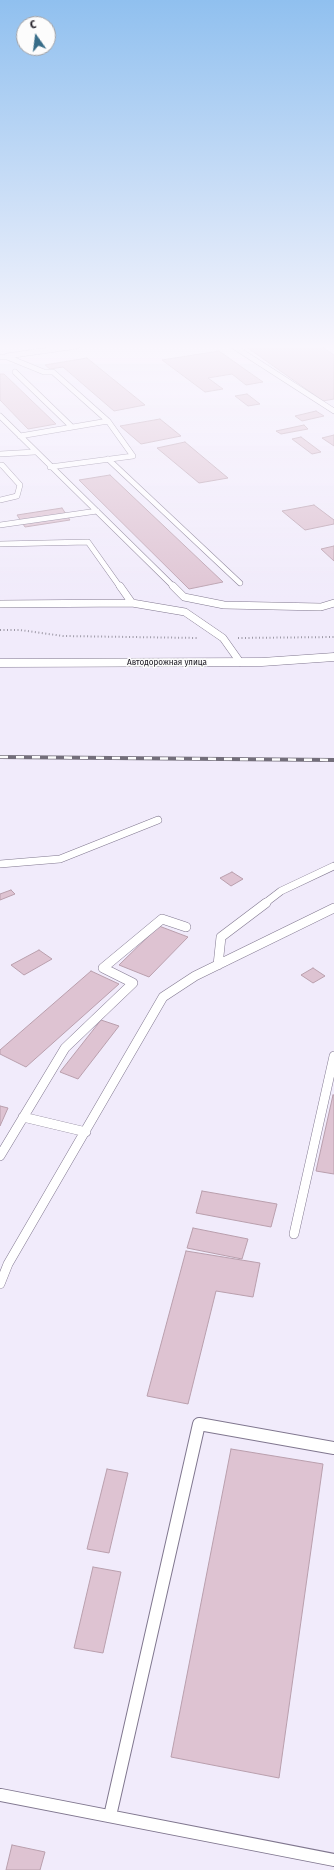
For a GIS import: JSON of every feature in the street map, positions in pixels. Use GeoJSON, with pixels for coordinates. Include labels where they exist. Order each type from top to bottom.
{"type":"FeatureCollection","features":[{"type":"Feature","properties":{"kind":"street","name":"Автодорожная улица"},"geometry":{"type":"LineString","coordinates":[[0,663],[240,662],[334,657]]}},
{"type":"Feature","properties":{"kind":"lane"},"geometry":{"type":"LineString","coordinates":[[17,433],[184,597],[224,606],[321,607],[334,603]]}},
{"type":"Feature","properties":{"kind":"lane"},"geometry":{"type":"LineString","coordinates":[[20,436],[36,433]]}},
{"type":"Feature","properties":{"kind":"lane"},"geometry":{"type":"LineString","coordinates":[[50,467],[133,456],[117,433]]}},
{"type":"Feature","properties":{"kind":"lane"},"geometry":{"type":"LineString","coordinates":[[0,454],[35,452]]}},
{"type":"Feature","properties":{"kind":"lane"},"geometry":{"type":"LineString","coordinates":[[108,459],[240,583]]}},
{"type":"Feature","properties":{"kind":"lane"},"geometry":{"type":"LineString","coordinates":[[0,465],[2,465],[20,485],[17,496],[0,500]]}},
{"type":"Feature","properties":{"kind":"lane"},"geometry":{"type":"LineString","coordinates":[[0,521],[95,509]]}},
{"type":"Feature","properties":{"kind":"lane"},"geometry":{"type":"LineString","coordinates":[[0,525],[95,509]]}},
{"type":"Feature","properties":{"kind":"lane"},"geometry":{"type":"LineString","coordinates":[[0,544],[88,542],[132,603]]}},
{"type":"Feature","properties":{"kind":"lane"},"geometry":{"type":"LineString","coordinates":[[0,604],[132,603],[185,612],[223,638],[240,662]]}},
{"type":"Feature","properties":{"kind":"lane"},"geometry":{"type":"LineString","coordinates":[[0,864],[60,859],[158,820]]}},
{"type":"Feature","properties":{"kind":"lane"},"geometry":{"type":"LineString","coordinates":[[218,964],[221,937],[281,891],[334,866]]}},
{"type":"Feature","properties":{"kind":"lane"},"geometry":{"type":"LineString","coordinates":[[0,1284],[8,1264],[163,997],[195,976],[218,964],[334,908]]}},
{"type":"Feature","properties":{"kind":"lane"},"geometry":{"type":"LineString","coordinates":[[0,1156],[65,1048],[133,982],[103,968],[162,919],[186,927]]}},
{"type":"Feature","properties":{"kind":"lane"},"geometry":{"type":"LineString","coordinates":[[294,1234],[334,1056]]}},
{"type":"Feature","properties":{"kind":"lane"},"geometry":{"type":"LineString","coordinates":[[23,1117],[86,1132]]}},
{"type":"Feature","properties":{"kind":"lane"},"geometry":{"type":"LineString","coordinates":[[110,1816],[199,1424],[334,1448]]}},
{"type":"Feature","properties":{"kind":"lane"},"geometry":{"type":"LineString","coordinates":[[1,1795],[334,1860]]}},
{"type":"Feature","properties":{"kind":"path"},"geometry":{"type":"LineString","coordinates":[[0,630],[20,630],[63,636],[223,638],[334,637]]}},
{"type":"Feature","properties":{"kind":"building"},"geometry":{"type":"Polygon","coordinates":[[[128,433],[178,433],[181,436],[141,444],[128,433]]]}},
{"type":"Feature","properties":{"kind":"building"},"geometry":{"type":"Polygon","coordinates":[[[334,435],[334,446],[322,438],[334,435]]]}},
{"type":"Feature","properties":{"kind":"building"},"geometry":{"type":"Polygon","coordinates":[[[301,437],[321,452],[312,454],[292,439],[301,437]]]}},
{"type":"Feature","properties":{"kind":"building"},"geometry":{"type":"Polygon","coordinates":[[[185,442],[228,478],[199,483],[157,448],[185,442]]]}},
{"type":"Feature","properties":{"kind":"building"},"geometry":{"type":"Polygon","coordinates":[[[110,475],[223,582],[189,589],[79,480],[110,475]]]}},
{"type":"Feature","properties":{"kind":"building"},"geometry":{"type":"Polygon","coordinates":[[[314,505],[334,520],[334,524],[305,530],[282,511],[314,505]]]}},
{"type":"Feature","properties":{"kind":"building"},"geometry":{"type":"Polygon","coordinates":[[[62,508],[70,520],[25,527],[17,515],[62,508]]]}},
{"type":"Feature","properties":{"kind":"building"},"geometry":{"type":"Polygon","coordinates":[[[334,546],[334,561],[321,549],[334,546]]]}},
{"type":"Feature","properties":{"kind":"building"},"geometry":{"type":"Polygon","coordinates":[[[232,872],[243,879],[231,886],[220,878],[232,872]]]}},
{"type":"Feature","properties":{"kind":"building"},"geometry":{"type":"Polygon","coordinates":[[[11,890],[15,894],[0,900],[0,894],[11,890]]]}},
{"type":"Feature","properties":{"kind":"building"},"geometry":{"type":"Polygon","coordinates":[[[159,926],[188,937],[149,977],[119,965],[159,926]]]}},
{"type":"Feature","properties":{"kind":"building"},"geometry":{"type":"Polygon","coordinates":[[[39,950],[52,959],[24,975],[11,965],[39,950]]]}},
{"type":"Feature","properties":{"kind":"building"},"geometry":{"type":"Polygon","coordinates":[[[313,968],[325,976],[313,983],[301,975],[313,968]]]}},
{"type":"Feature","properties":{"kind":"building"},"geometry":{"type":"Polygon","coordinates":[[[91,971],[119,984],[26,1067],[0,1054],[0,1050],[91,971]]]}},
{"type":"Feature","properties":{"kind":"building"},"geometry":{"type":"Polygon","coordinates":[[[101,1020],[119,1026],[78,1079],[60,1072],[101,1020]]]}},
{"type":"Feature","properties":{"kind":"building"},"geometry":{"type":"Polygon","coordinates":[[[334,1095],[334,1174],[316,1171],[334,1095]]]}},
{"type":"Feature","properties":{"kind":"building"},"geometry":{"type":"Polygon","coordinates":[[[0,1106],[8,1108],[0,1126],[0,1106]]]}},
{"type":"Feature","properties":{"kind":"building"},"geometry":{"type":"Polygon","coordinates":[[[202,1191],[277,1204],[271,1227],[196,1213],[202,1191]]]}},
{"type":"Feature","properties":{"kind":"building"},"geometry":{"type":"Polygon","coordinates":[[[193,1228],[248,1239],[242,1259],[187,1248],[193,1228]]]}},
{"type":"Feature","properties":{"kind":"building"},"geometry":{"type":"Polygon","coordinates":[[[186,1251],[260,1263],[253,1297],[216,1291],[188,1404],[147,1396],[186,1251]]]}},
{"type":"Feature","properties":{"kind":"building"},"geometry":{"type":"Polygon","coordinates":[[[231,1449],[323,1464],[279,1778],[171,1757],[231,1449]]]}},
{"type":"Feature","properties":{"kind":"building"},"geometry":{"type":"Polygon","coordinates":[[[107,1469],[128,1473],[109,1553],[87,1549],[107,1469]]]}},
{"type":"Feature","properties":{"kind":"building"},"geometry":{"type":"Polygon","coordinates":[[[93,1567],[121,1572],[103,1653],[74,1648],[93,1567]]]}},
{"type":"Feature","properties":{"kind":"building"},"geometry":{"type":"Polygon","coordinates":[[[12,1845],[45,1852],[40,1870],[6,1870],[12,1845]]]}},
{"type":"Feature","properties":{"kind":"railway"},"geometry":{"type":"LineString","coordinates":[[0,757],[334,760]]}}]}
